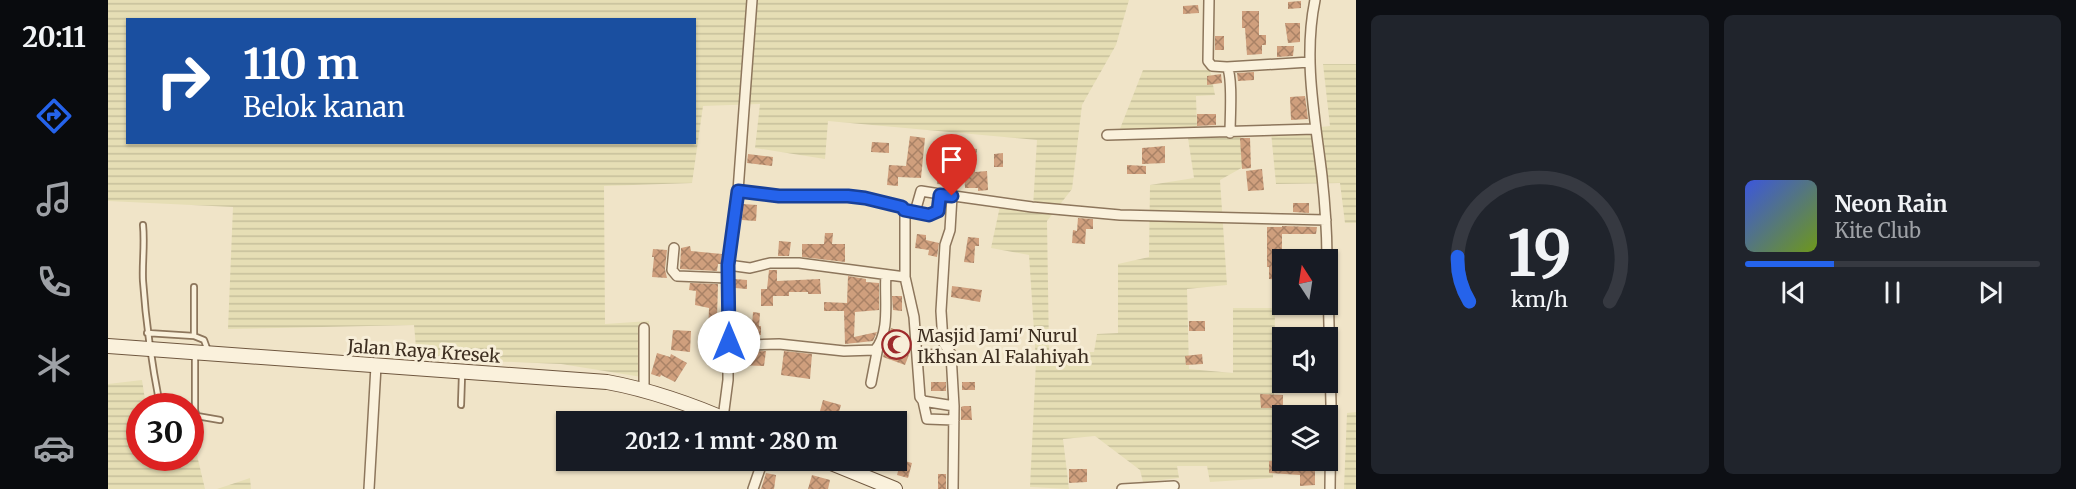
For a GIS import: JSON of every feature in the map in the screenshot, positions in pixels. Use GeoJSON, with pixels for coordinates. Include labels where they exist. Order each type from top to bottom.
{"type":"FeatureCollection","features":[{"type":"Feature","properties":{"kind":"main road","name":"Jalan Raya Kresek"},"geometry":{"type":"LineString","coordinates":[[108,346],[462,373],[579,379],[627,386],[701,411]]}},
{"type":"Feature","properties":{"kind":"main road"},"geometry":{"type":"LineString","coordinates":[[844,471],[865,483],[894,489]]}},
{"type":"Feature","properties":{"kind":"street"},"geometry":{"type":"LineString","coordinates":[[727,411],[729,318],[727,278],[738,191],[752,0]]}},
{"type":"Feature","properties":{"kind":"street"},"geometry":{"type":"LineString","coordinates":[[1209,0],[1208,61],[1212,66],[1310,62]]}},
{"type":"Feature","properties":{"kind":"street"},"geometry":{"type":"LineString","coordinates":[[1315,0],[1311,20],[1310,62],[1326,220],[1327,249]]}},
{"type":"Feature","properties":{"kind":"street"},"geometry":{"type":"LineString","coordinates":[[1227,67],[1231,84],[1230,133]]}},
{"type":"Feature","properties":{"kind":"street"},"geometry":{"type":"LineString","coordinates":[[1107,135],[1315,129]]}},
{"type":"Feature","properties":{"kind":"street"},"geometry":{"type":"LineString","coordinates":[[738,191],[779,196],[865,198],[929,215],[938,211],[940,195]]}},
{"type":"Feature","properties":{"kind":"street"},"geometry":{"type":"LineString","coordinates":[[915,212],[921,191],[1041,208],[1120,215],[1326,220]]}},
{"type":"Feature","properties":{"kind":"street"},"geometry":{"type":"LineString","coordinates":[[952,196],[950,230],[945,245],[941,311],[943,342],[951,354],[954,406],[953,489]]}},
{"type":"Feature","properties":{"kind":"street"},"geometry":{"type":"LineString","coordinates":[[904,210],[905,277],[914,317],[920,397],[927,419],[954,420]]}},
{"type":"Feature","properties":{"kind":"street"},"geometry":{"type":"LineString","coordinates":[[674,248],[672,270],[677,276],[727,278]]}},
{"type":"Feature","properties":{"kind":"street"},"geometry":{"type":"LineString","coordinates":[[728,265],[750,268],[770,263],[798,263],[905,277]]}},
{"type":"Feature","properties":{"kind":"street"},"geometry":{"type":"LineString","coordinates":[[871,383],[884,327],[886,275]]}},
{"type":"Feature","properties":{"kind":"street"},"geometry":{"type":"LineString","coordinates":[[1329,315],[1330,489]]}},
{"type":"Feature","properties":{"kind":"street"},"geometry":{"type":"LineString","coordinates":[[644,327],[644,391]]}},
{"type":"Feature","properties":{"kind":"street"},"geometry":{"type":"LineString","coordinates":[[750,345],[779,344],[867,352],[878,347]]}},
{"type":"Feature","properties":{"kind":"street"},"geometry":{"type":"LineString","coordinates":[[917,354],[951,354]]}},
{"type":"Feature","properties":{"kind":"street"},"geometry":{"type":"LineString","coordinates":[[369,489],[376,366]]}},
{"type":"Feature","properties":{"kind":"street"},"geometry":{"type":"LineString","coordinates":[[923,401],[954,406]]}},
{"type":"Feature","properties":{"kind":"street"},"geometry":{"type":"LineString","coordinates":[[753,489],[759,471]]}},
{"type":"Feature","properties":{"kind":"street"},"geometry":{"type":"LineString","coordinates":[[1122,489],[1174,486]]}},
{"type":"Feature","properties":{"kind":"lane"},"geometry":{"type":"LineString","coordinates":[[143,225],[145,252],[143,279],[147,333],[158,393]]}},
{"type":"Feature","properties":{"kind":"lane"},"geometry":{"type":"LineString","coordinates":[[194,287],[194,336]]}},
{"type":"Feature","properties":{"kind":"lane"},"geometry":{"type":"LineString","coordinates":[[147,333],[194,336],[204,340],[195,411],[196,416],[220,420]]}},
{"type":"Feature","properties":{"kind":"lane"},"geometry":{"type":"LineString","coordinates":[[461,405],[462,373]]}},
{"type":"Feature","properties":{"kind":"shaded area"},"geometry":{"type":"Polygon","coordinates":[[[108,0],[1129,0],[1116,45],[1082,105],[1072,189],[1047,221],[1049,352],[1094,352],[1097,334],[1118,333],[1118,264],[1149,257],[1150,185],[1194,178],[1188,138],[1116,139],[1143,70],[1210,70],[1215,95],[1196,96],[1197,128],[1240,130],[1245,166],[1220,180],[1227,285],[1187,289],[1189,369],[1233,373],[1233,308],[1272,308],[1272,315],[1275,315],[1275,327],[1272,327],[1273,478],[1210,482],[1207,466],[1177,466],[1179,478],[1143,482],[1140,470],[1095,436],[1063,439],[1069,489],[1030,487],[1036,361],[1029,255],[991,248],[1000,206],[1033,207],[1037,140],[828,121],[825,159],[755,148],[760,104],[703,106],[692,183],[604,186],[605,324],[649,321],[648,378],[561,364],[417,358],[414,325],[228,329],[233,207],[108,201],[108,0]]]}},
{"type":"Feature","properties":{"kind":"shaded area"},"geometry":{"type":"Polygon","coordinates":[[[1323,64],[1356,64],[1356,223],[1345,223],[1340,183],[1276,184],[1271,132],[1330,126],[1323,64]]]}},
{"type":"Feature","properties":{"kind":"shaded area"},"geometry":{"type":"Polygon","coordinates":[[[142,380],[144,393],[126,393],[126,471],[201,471],[205,489],[108,489],[108,384],[142,380]]]}},
{"type":"Feature","properties":{"kind":"shaded area"},"geometry":{"type":"Polygon","coordinates":[[[1356,412],[1356,489],[1344,489],[1347,413],[1356,412]]]}},
{"type":"Feature","properties":{"kind":"shaded area"},"geometry":{"type":"Polygon","coordinates":[[[250,478],[251,489],[217,489],[250,478]]]}},
{"type":"Feature","properties":{"kind":"building"},"geometry":{"type":"Polygon","coordinates":[[[1301,1],[1301,8],[1288,9],[1288,2],[1301,1]]]}},
{"type":"Feature","properties":{"kind":"building"},"geometry":{"type":"Polygon","coordinates":[[[1198,5],[1199,13],[1183,14],[1183,6],[1198,5]]]}},
{"type":"Feature","properties":{"kind":"building"},"geometry":{"type":"Polygon","coordinates":[[[1242,11],[1259,11],[1259,35],[1266,35],[1266,45],[1262,45],[1262,54],[1247,55],[1245,28],[1242,28],[1242,11]]]}},
{"type":"Feature","properties":{"kind":"building"},"geometry":{"type":"Polygon","coordinates":[[[1285,23],[1300,23],[1300,42],[1288,43],[1285,23]]]}},
{"type":"Feature","properties":{"kind":"building"},"geometry":{"type":"Polygon","coordinates":[[[1215,36],[1224,36],[1224,50],[1215,50],[1215,36]]]}},
{"type":"Feature","properties":{"kind":"building"},"geometry":{"type":"Polygon","coordinates":[[[1277,46],[1294,46],[1293,56],[1277,57],[1277,46]]]}},
{"type":"Feature","properties":{"kind":"building"},"geometry":{"type":"Polygon","coordinates":[[[1254,72],[1254,80],[1238,81],[1237,73],[1254,72]]]}},
{"type":"Feature","properties":{"kind":"building"},"geometry":{"type":"Polygon","coordinates":[[[1221,74],[1222,83],[1207,85],[1207,76],[1221,74]]]}},
{"type":"Feature","properties":{"kind":"building"},"geometry":{"type":"Polygon","coordinates":[[[1305,96],[1308,119],[1291,120],[1290,97],[1305,96]]]}},
{"type":"Feature","properties":{"kind":"building"},"geometry":{"type":"Polygon","coordinates":[[[1197,114],[1216,114],[1216,125],[1197,126],[1197,114]]]}},
{"type":"Feature","properties":{"kind":"building"},"geometry":{"type":"Polygon","coordinates":[[[910,136],[925,138],[921,178],[898,177],[898,186],[887,185],[889,165],[906,166],[910,136]]]}},
{"type":"Feature","properties":{"kind":"building"},"geometry":{"type":"Polygon","coordinates":[[[1240,138],[1250,138],[1251,168],[1242,169],[1240,138]]]}},
{"type":"Feature","properties":{"kind":"building"},"geometry":{"type":"Polygon","coordinates":[[[872,142],[889,143],[889,153],[871,152],[872,142]]]}},
{"type":"Feature","properties":{"kind":"building"},"geometry":{"type":"Polygon","coordinates":[[[1165,146],[1165,163],[1142,164],[1142,148],[1165,146]]]}},
{"type":"Feature","properties":{"kind":"building"},"geometry":{"type":"Polygon","coordinates":[[[968,148],[977,149],[975,172],[987,171],[988,190],[978,191],[978,188],[965,188],[964,170],[967,170],[968,148]]]}},
{"type":"Feature","properties":{"kind":"building"},"geometry":{"type":"Polygon","coordinates":[[[1003,153],[1003,167],[994,167],[994,154],[1003,153]]]}},
{"type":"Feature","properties":{"kind":"building"},"geometry":{"type":"Polygon","coordinates":[[[748,154],[773,157],[772,166],[747,163],[748,154]]]}},
{"type":"Feature","properties":{"kind":"building"},"geometry":{"type":"Polygon","coordinates":[[[1127,165],[1146,166],[1146,174],[1127,174],[1127,165]]]}},
{"type":"Feature","properties":{"kind":"building"},"geometry":{"type":"Polygon","coordinates":[[[1262,169],[1264,190],[1248,191],[1246,171],[1262,169]]]}},
{"type":"Feature","properties":{"kind":"building"},"geometry":{"type":"Polygon","coordinates":[[[938,173],[947,173],[946,185],[937,184],[938,173]]]}},
{"type":"Feature","properties":{"kind":"building"},"geometry":{"type":"Polygon","coordinates":[[[1293,203],[1309,203],[1309,213],[1293,212],[1293,203]]]}},
{"type":"Feature","properties":{"kind":"building"},"geometry":{"type":"Polygon","coordinates":[[[743,204],[757,205],[756,221],[742,220],[743,204]]]}},
{"type":"Feature","properties":{"kind":"building"},"geometry":{"type":"Polygon","coordinates":[[[1078,218],[1093,219],[1093,229],[1086,229],[1085,244],[1072,243],[1073,230],[1077,231],[1078,218]]]}},
{"type":"Feature","properties":{"kind":"building"},"geometry":{"type":"Polygon","coordinates":[[[1282,226],[1317,227],[1316,234],[1282,234],[1282,226]]]}},
{"type":"Feature","properties":{"kind":"building"},"geometry":{"type":"Polygon","coordinates":[[[1267,227],[1282,227],[1282,249],[1272,249],[1272,279],[1269,279],[1269,267],[1267,267],[1267,227]]]}},
{"type":"Feature","properties":{"kind":"building"},"geometry":{"type":"Polygon","coordinates":[[[825,233],[833,233],[832,244],[845,244],[845,262],[802,257],[802,244],[824,244],[825,233]]]}},
{"type":"Feature","properties":{"kind":"building"},"geometry":{"type":"Polygon","coordinates":[[[917,234],[926,235],[926,240],[939,243],[937,257],[928,255],[929,250],[915,248],[917,234]]]}},
{"type":"Feature","properties":{"kind":"building"},"geometry":{"type":"Polygon","coordinates":[[[968,237],[979,238],[979,246],[975,246],[974,263],[964,262],[968,237]]]}},
{"type":"Feature","properties":{"kind":"building"},"geometry":{"type":"Polygon","coordinates":[[[779,241],[791,242],[789,256],[778,256],[779,241]]]}},
{"type":"Feature","properties":{"kind":"building"},"geometry":{"type":"Polygon","coordinates":[[[690,246],[691,251],[722,254],[721,264],[718,264],[717,271],[680,269],[681,248],[690,246]]]}},
{"type":"Feature","properties":{"kind":"building"},"geometry":{"type":"Polygon","coordinates":[[[653,249],[667,250],[665,269],[667,278],[652,277],[653,249]]]}},
{"type":"Feature","properties":{"kind":"building"},"geometry":{"type":"Polygon","coordinates":[[[769,270],[777,270],[777,281],[820,279],[821,294],[789,292],[789,296],[773,296],[773,306],[761,306],[761,289],[767,289],[769,270]]]}},
{"type":"Feature","properties":{"kind":"building"},"geometry":{"type":"Polygon","coordinates":[[[848,276],[866,279],[866,282],[879,283],[879,310],[855,312],[854,337],[877,332],[873,341],[845,344],[844,311],[824,311],[824,302],[847,303],[848,276]]]}},
{"type":"Feature","properties":{"kind":"building"},"geometry":{"type":"Polygon","coordinates":[[[735,279],[747,280],[747,289],[735,288],[735,279]]]}},
{"type":"Feature","properties":{"kind":"building"},"geometry":{"type":"Polygon","coordinates":[[[690,283],[718,284],[717,317],[721,318],[721,336],[708,334],[709,308],[695,305],[696,291],[689,290],[690,283]]]}},
{"type":"Feature","properties":{"kind":"building"},"geometry":{"type":"Polygon","coordinates":[[[952,286],[982,290],[980,302],[951,297],[952,286]]]}},
{"type":"Feature","properties":{"kind":"building"},"geometry":{"type":"Polygon","coordinates":[[[892,296],[902,296],[902,311],[893,310],[892,296]]]}},
{"type":"Feature","properties":{"kind":"building"},"geometry":{"type":"Polygon","coordinates":[[[753,312],[760,313],[761,335],[758,338],[743,336],[743,327],[752,326],[753,312]]]}},
{"type":"Feature","properties":{"kind":"building"},"geometry":{"type":"Polygon","coordinates":[[[1189,321],[1205,321],[1205,331],[1189,331],[1189,321]]]}},
{"type":"Feature","properties":{"kind":"building","name":"Masjid Jami' Nurul Ikhsan Al Falahiyah"},"geometry":{"type":"Polygon","coordinates":[[[891,328],[908,334],[910,352],[905,365],[883,357],[891,328]]]}},
{"type":"Feature","properties":{"kind":"building"},"geometry":{"type":"Polygon","coordinates":[[[673,330],[691,331],[690,352],[671,350],[673,330]]]}},
{"type":"Feature","properties":{"kind":"building"},"geometry":{"type":"Polygon","coordinates":[[[735,348],[749,352],[766,351],[764,366],[735,365],[735,348]]]}},
{"type":"Feature","properties":{"kind":"building"},"geometry":{"type":"Polygon","coordinates":[[[784,351],[812,354],[810,379],[781,375],[784,351]]]}},
{"type":"Feature","properties":{"kind":"building"},"geometry":{"type":"Polygon","coordinates":[[[657,353],[670,357],[671,354],[687,363],[675,382],[661,375],[660,377],[651,374],[657,353]]]}},
{"type":"Feature","properties":{"kind":"building"},"geometry":{"type":"Polygon","coordinates":[[[1202,354],[1203,364],[1186,365],[1185,356],[1202,354]]]}},
{"type":"Feature","properties":{"kind":"building"},"geometry":{"type":"Polygon","coordinates":[[[931,382],[946,382],[946,391],[931,391],[931,382]]]}},
{"type":"Feature","properties":{"kind":"building"},"geometry":{"type":"Polygon","coordinates":[[[962,382],[975,382],[975,390],[962,390],[962,382]]]}},
{"type":"Feature","properties":{"kind":"building"},"geometry":{"type":"Polygon","coordinates":[[[1260,394],[1283,395],[1283,405],[1261,408],[1260,394]]]}},
{"type":"Feature","properties":{"kind":"building"},"geometry":{"type":"Polygon","coordinates":[[[823,400],[841,405],[839,411],[820,411],[823,400]]]}},
{"type":"Feature","properties":{"kind":"building"},"geometry":{"type":"Polygon","coordinates":[[[971,406],[972,420],[961,420],[961,407],[971,406]]]}},
{"type":"Feature","properties":{"kind":"building"},"geometry":{"type":"Polygon","coordinates":[[[1269,461],[1272,461],[1272,471],[1315,471],[1315,485],[1300,486],[1300,475],[1269,473],[1269,461]]]}},
{"type":"Feature","properties":{"kind":"building"},"geometry":{"type":"Polygon","coordinates":[[[907,462],[912,463],[908,478],[897,475],[898,471],[907,471],[907,462]]]}},
{"type":"Feature","properties":{"kind":"building"},"geometry":{"type":"Polygon","coordinates":[[[1069,469],[1087,469],[1087,482],[1069,483],[1069,469]]]}},
{"type":"Feature","properties":{"kind":"building"},"geometry":{"type":"Polygon","coordinates":[[[766,473],[776,475],[774,489],[761,489],[766,473]]]}},
{"type":"Feature","properties":{"kind":"building"},"geometry":{"type":"Polygon","coordinates":[[[938,474],[946,474],[946,489],[938,489],[938,474]]]}},
{"type":"Feature","properties":{"kind":"building"},"geometry":{"type":"Polygon","coordinates":[[[812,475],[830,480],[828,489],[808,489],[812,475]]]}},
{"type":"Feature","properties":{"kind":"place","name":"Masjid Jami' Nurul Ikhsan Al Falahiyah"},"geometry":{"type":"Point","coordinates":[896,345]}},
{"type":"Feature","properties":{"kind":"route"},"geometry":{"type":"LineString","coordinates":[[729,342],[727,278],[738,191],[779,196],[865,198],[929,215],[938,211],[940,195],[952,196]]}}]}
